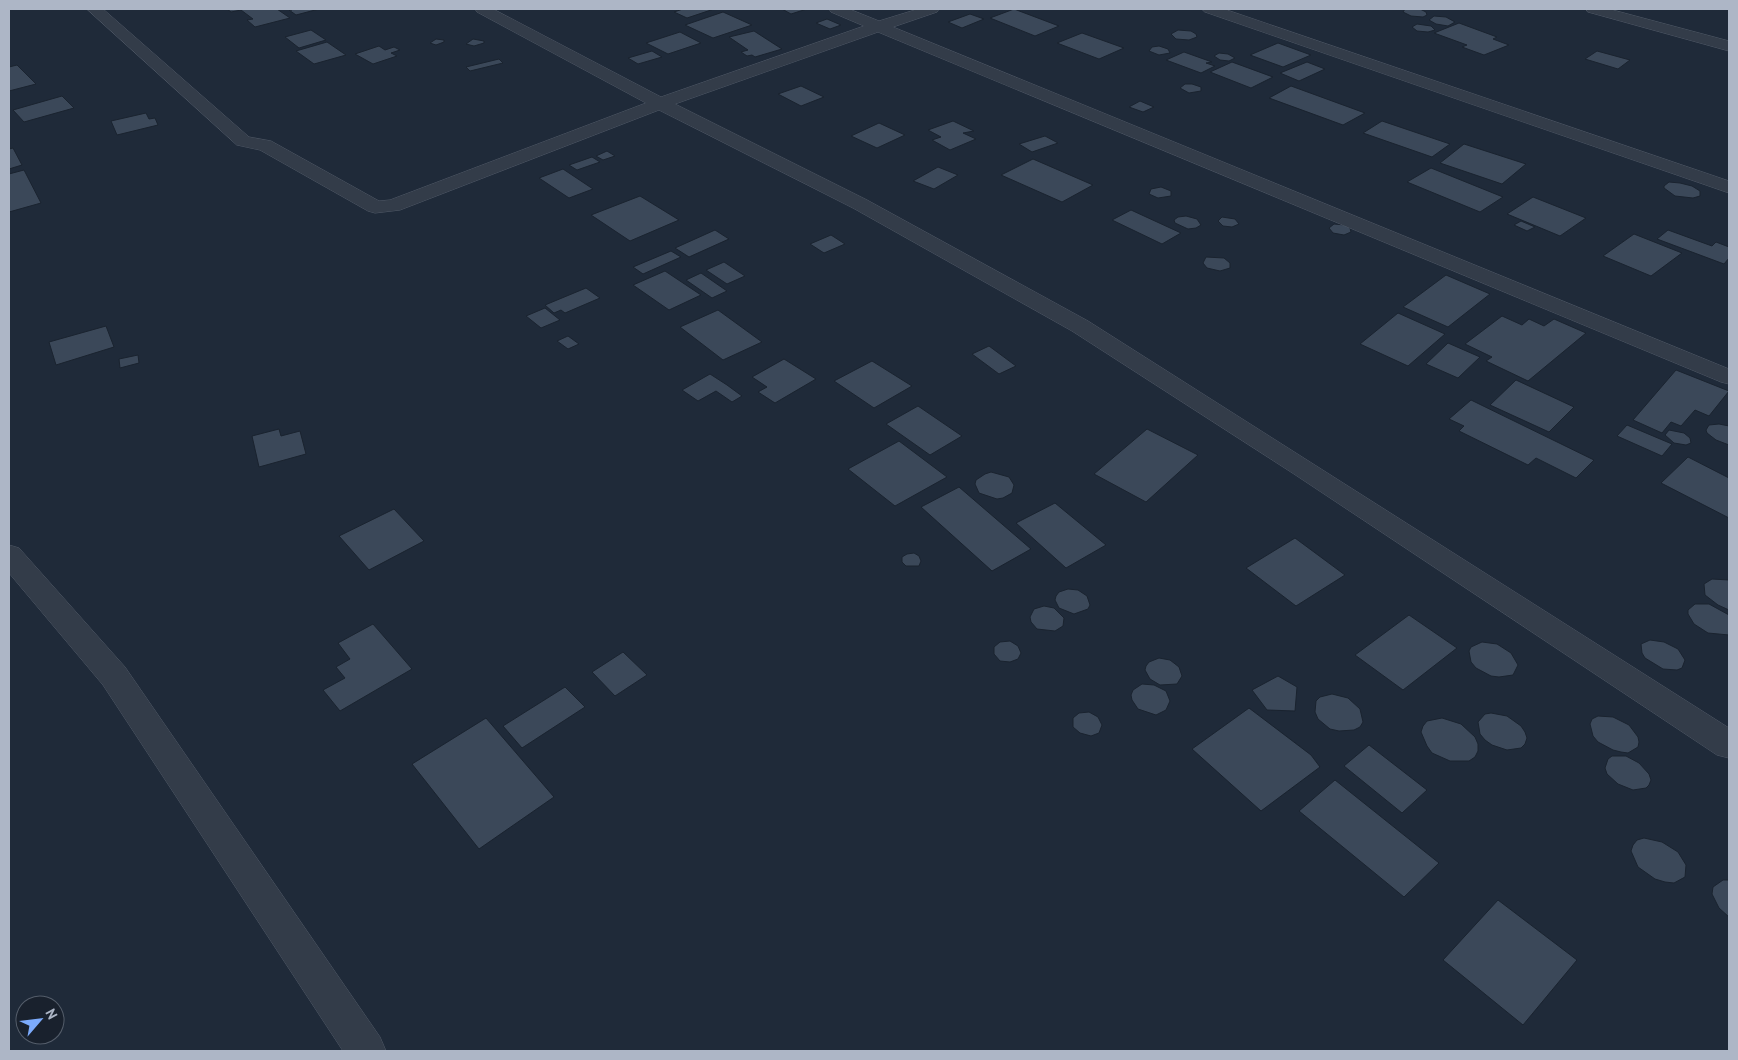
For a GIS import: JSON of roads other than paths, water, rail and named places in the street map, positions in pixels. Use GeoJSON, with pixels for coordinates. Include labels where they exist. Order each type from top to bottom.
{"type":"FeatureCollection","features":[{"type":"Feature","properties":{"kind":"street"},"geometry":{"type":"LineString","coordinates":[[94,9],[243,141],[265,145],[375,207],[393,206],[659,103],[876,26],[932,9]]}},
{"type":"Feature","properties":{"kind":"street"},"geometry":{"type":"LineString","coordinates":[[482,9],[659,103],[860,204],[1080,326],[1303,468],[1505,602],[1729,745]]}},
{"type":"Feature","properties":{"kind":"street"},"geometry":{"type":"LineString","coordinates":[[836,9],[1729,377]]}},
{"type":"Feature","properties":{"kind":"street"},"geometry":{"type":"LineString","coordinates":[[1210,9],[1729,187]]}},
{"type":"Feature","properties":{"kind":"street"},"geometry":{"type":"LineString","coordinates":[[1593,9],[1729,46]]}},
{"type":"Feature","properties":{"kind":"street"},"geometry":{"type":"LineString","coordinates":[[9,555],[114,676],[366,1051]]}}]}
